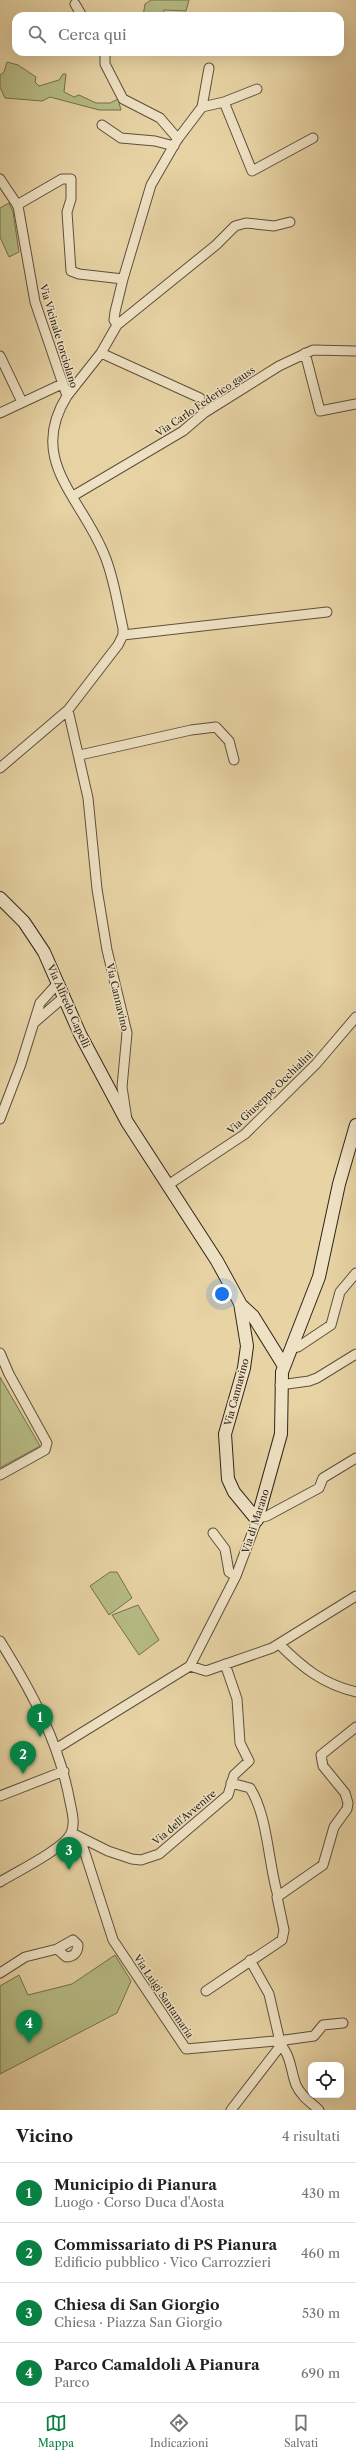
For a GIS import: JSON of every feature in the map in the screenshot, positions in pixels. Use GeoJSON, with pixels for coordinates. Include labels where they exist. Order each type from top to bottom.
{"type":"FeatureCollection","features":[{"type":"Feature","properties":{"kind":"street"},"geometry":{"type":"LineString","coordinates":[[74,4],[79,12]]}},
{"type":"Feature","properties":{"kind":"street"},"geometry":{"type":"LineString","coordinates":[[105,56],[105,64],[123,100],[160,118],[176,142]]}},
{"type":"Feature","properties":{"kind":"street"},"geometry":{"type":"LineString","coordinates":[[117,325],[114,320],[115,312],[123,279],[151,185],[176,142],[202,107],[209,68]]}},
{"type":"Feature","properties":{"kind":"street"},"geometry":{"type":"LineString","coordinates":[[202,107],[224,102],[257,89]]}},
{"type":"Feature","properties":{"kind":"street"},"geometry":{"type":"LineString","coordinates":[[224,102],[252,171],[312,138]]}},
{"type":"Feature","properties":{"kind":"street"},"geometry":{"type":"LineString","coordinates":[[102,125],[121,138],[176,142]]}},
{"type":"Feature","properties":{"kind":"street","name":"Via Vicinale torciolano"},"geometry":{"type":"LineString","coordinates":[[0,179],[17,205],[35,302],[67,396],[54,421],[51,440],[54,461],[109,566],[123,628],[123,635]]}},
{"type":"Feature","properties":{"kind":"street"},"geometry":{"type":"LineString","coordinates":[[17,205],[62,179],[71,179],[70,199],[66,212],[70,271],[79,274],[123,279]]}},
{"type":"Feature","properties":{"kind":"street"},"geometry":{"type":"LineString","coordinates":[[67,396],[101,353],[117,325],[200,258],[235,226],[246,223],[274,226],[290,222]]}},
{"type":"Feature","properties":{"kind":"street","name":"Via Carlo Federico gauss"},"geometry":{"type":"LineString","coordinates":[[73,496],[183,431],[204,413],[279,366],[305,353],[321,349],[356,351]]}},
{"type":"Feature","properties":{"kind":"street"},"geometry":{"type":"LineString","coordinates":[[101,353],[200,398]]}},
{"type":"Feature","properties":{"kind":"street"},"geometry":{"type":"LineString","coordinates":[[305,353],[320,411],[356,404]]}},
{"type":"Feature","properties":{"kind":"street"},"geometry":{"type":"LineString","coordinates":[[0,356],[22,402]]}},
{"type":"Feature","properties":{"kind":"street"},"geometry":{"type":"LineString","coordinates":[[0,413],[62,384]]}},
{"type":"Feature","properties":{"kind":"street"},"geometry":{"type":"LineString","coordinates":[[0,768],[68,710],[118,645],[123,635],[327,612]]}},
{"type":"Feature","properties":{"kind":"street","name":"Via Cannavino"},"geometry":{"type":"LineString","coordinates":[[68,710],[80,755],[88,798],[97,889],[107,950],[127,1033],[122,1087],[127,1122],[217,1261],[240,1303],[243,1312],[247,1346],[244,1368],[225,1434],[228,1479],[234,1492],[258,1519]]}},
{"type":"Feature","properties":{"kind":"street"},"geometry":{"type":"LineString","coordinates":[[80,755],[190,730],[216,726],[229,741],[234,760]]}},
{"type":"Feature","properties":{"kind":"street","name":"Via Alfredo Capelli"},"geometry":{"type":"LineString","coordinates":[[0,898],[13,909],[35,938],[58,983],[80,1034],[127,1122]]}},
{"type":"Feature","properties":{"kind":"street"},"geometry":{"type":"LineString","coordinates":[[0,1119],[35,1023],[40,1003],[58,983]]}},
{"type":"Feature","properties":{"kind":"street"},"geometry":{"type":"LineString","coordinates":[[35,1023],[64,996]]}},
{"type":"Feature","properties":{"kind":"street","name":"Via Giuseppe Occhialini"},"geometry":{"type":"LineString","coordinates":[[168,1185],[245,1134],[316,1064],[356,1017]]}},
{"type":"Feature","properties":{"kind":"street","name":"Via di Marano"},"geometry":{"type":"LineString","coordinates":[[190,1666],[236,1576],[258,1519],[281,1434],[280,1385],[284,1366],[317,1282],[339,1184],[356,1125]]}},
{"type":"Feature","properties":{"kind":"street"},"geometry":{"type":"LineString","coordinates":[[290,1349],[298,1347],[331,1325],[340,1292],[356,1273]]}},
{"type":"Feature","properties":{"kind":"street","name":"Via Cannavino"},"geometry":{"type":"LineString","coordinates":[[240,1303],[253,1316],[284,1366]]}},
{"type":"Feature","properties":{"kind":"street"},"geometry":{"type":"LineString","coordinates":[[0,1353],[9,1374],[47,1444],[45,1450],[0,1475]]}},
{"type":"Feature","properties":{"kind":"street"},"geometry":{"type":"LineString","coordinates":[[280,1385],[317,1378],[356,1354]]}},
{"type":"Feature","properties":{"kind":"street"},"geometry":{"type":"LineString","coordinates":[[258,1519],[267,1516],[319,1488],[323,1478],[356,1458]]}},
{"type":"Feature","properties":{"kind":"street"},"geometry":{"type":"LineString","coordinates":[[213,1533],[225,1547],[229,1572],[236,1576]]}},
{"type":"Feature","properties":{"kind":"street"},"geometry":{"type":"LineString","coordinates":[[57,1748],[190,1666],[206,1671],[279,1644],[298,1630],[356,1596]]}},
{"type":"Feature","properties":{"kind":"street"},"geometry":{"type":"LineString","coordinates":[[0,1882],[62,1844],[72,1832],[73,1818],[64,1771],[57,1748],[34,1698],[1,1643]]}},
{"type":"Feature","properties":{"kind":"street"},"geometry":{"type":"LineString","coordinates":[[279,1644],[310,1674],[334,1686],[356,1692]]}},
{"type":"Feature","properties":{"kind":"street","name":"Via dell'Avvenire"},"geometry":{"type":"LineString","coordinates":[[72,1832],[108,1851],[132,1859],[141,1860],[162,1852],[228,1795],[234,1775],[248,1764],[249,1761],[240,1743],[237,1699],[225,1664]]}},
{"type":"Feature","properties":{"kind":"street"},"geometry":{"type":"LineString","coordinates":[[278,1896],[323,1865],[334,1827],[347,1809],[348,1803],[345,1793],[323,1766],[320,1759],[323,1752],[356,1727]]}},
{"type":"Feature","properties":{"kind":"street"},"geometry":{"type":"LineString","coordinates":[[0,1796],[64,1771]]}},
{"type":"Feature","properties":{"kind":"street"},"geometry":{"type":"LineString","coordinates":[[206,1991],[250,1960],[280,1942],[283,1938],[278,1896],[271,1871],[258,1806],[250,1788],[231,1783]]}},
{"type":"Feature","properties":{"kind":"street","name":"Via Luigi Santamaria"},"geometry":{"type":"LineString","coordinates":[[72,1832],[83,1848],[113,1940],[187,2050],[272,2040],[281,2046]]}},
{"type":"Feature","properties":{"kind":"street"},"geometry":{"type":"LineString","coordinates":[[0,1973],[25,1957],[57,1949]]}},
{"type":"Feature","properties":{"kind":"street"},"geometry":{"type":"LineString","coordinates":[[250,1960],[269,1994],[281,2046],[291,2063],[296,2085],[304,2097],[319,2110]]}},
{"type":"Feature","properties":{"kind":"street"},"geometry":{"type":"LineString","coordinates":[[231,2110],[286,2040],[315,2036],[322,2025],[343,2023]]}},
{"type":"Feature","properties":{"kind":"green space"},"geometry":{"type":"Polygon","coordinates":[[[151,0],[189,0],[186,11],[164,10],[164,12],[144,12],[145,4],[151,0]]]}},
{"type":"Feature","properties":{"kind":"green space"},"geometry":{"type":"Polygon","coordinates":[[[7,62],[18,65],[36,77],[35,82],[39,86],[59,80],[63,74],[66,74],[64,92],[74,97],[79,95],[96,103],[110,103],[118,99],[121,110],[99,110],[50,97],[42,101],[5,98],[0,87],[0,75],[4,72],[7,62]]]}},
{"type":"Feature","properties":{"kind":"green space"},"geometry":{"type":"Polygon","coordinates":[[[9,203],[13,212],[19,252],[9,257],[0,237],[0,208],[9,203]]]}},
{"type":"Feature","properties":{"kind":"green space"},"geometry":{"type":"Polygon","coordinates":[[[0,1377],[40,1446],[0,1468],[0,1377]]]}},
{"type":"Feature","properties":{"kind":"green space"},"geometry":{"type":"Polygon","coordinates":[[[110,1572],[117,1572],[132,1598],[109,1615],[90,1586],[110,1572]]]}},
{"type":"Feature","properties":{"kind":"green space"},"geometry":{"type":"Polygon","coordinates":[[[138,1605],[159,1640],[139,1655],[112,1615],[138,1605]]]}},
{"type":"Feature","properties":{"kind":"green space"},"geometry":{"type":"Polygon","coordinates":[[[115,1955],[131,1981],[117,2013],[0,2074],[0,1986],[19,1975],[28,1995],[72,1984],[115,1955]]]}},
{"type":"Feature","properties":{"kind":"place","name":"Municipio di Pianura"},"geometry":{"type":"Point","coordinates":[40,1737]}},
{"type":"Feature","properties":{"kind":"place","name":"Commissariato di PS Pianura"},"geometry":{"type":"Point","coordinates":[23,1774]}},
{"type":"Feature","properties":{"kind":"place","name":"Chiesa di San Giorgio"},"geometry":{"type":"Point","coordinates":[69,1870]}},
{"type":"Feature","properties":{"kind":"place","name":"Parco Camaldoli A Pianura"},"geometry":{"type":"Point","coordinates":[29,2043]}}]}
